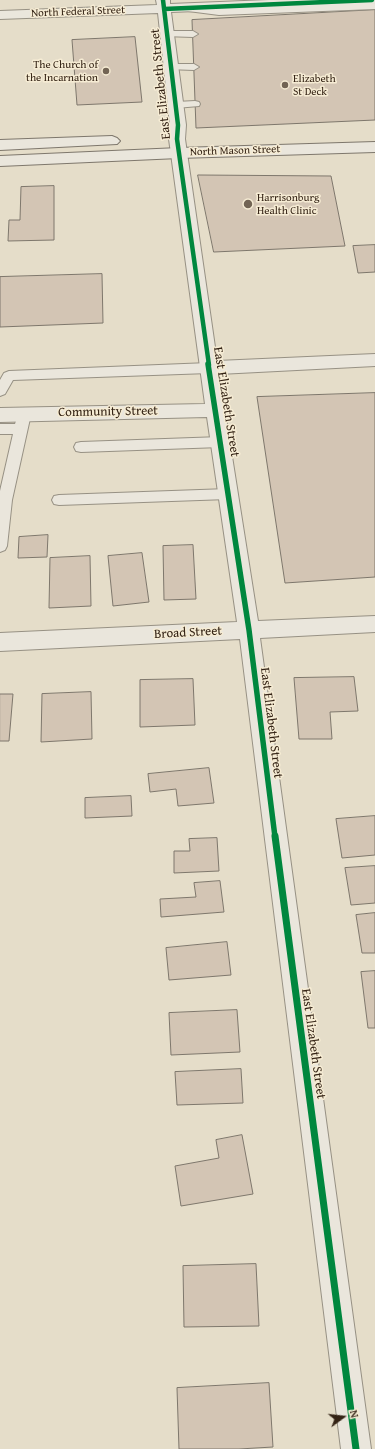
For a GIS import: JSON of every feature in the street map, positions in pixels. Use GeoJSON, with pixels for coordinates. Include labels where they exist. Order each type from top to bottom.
{"type":"FeatureCollection","features":[{"type":"Feature","properties":{"kind":"street","name":"North Federal Street"},"geometry":{"type":"LineString","coordinates":[[0,15],[164,4],[187,8],[372,0]]}},
{"type":"Feature","properties":{"kind":"street","name":"East Elizabeth Street"},"geometry":{"type":"LineString","coordinates":[[164,4],[171,67],[186,104],[178,125],[178,146],[209,368],[249,630],[356,1449]]}},
{"type":"Feature","properties":{"kind":"street","name":"North Mason Street"},"geometry":{"type":"LineString","coordinates":[[0,161],[178,146],[375,133]]}},
{"type":"Feature","properties":{"kind":"street","name":"North Mason Street"},"geometry":{"type":"LineString","coordinates":[[139,140],[178,146],[375,147]]}},
{"type":"Feature","properties":{"kind":"street"},"geometry":{"type":"LineString","coordinates":[[0,145],[123,141]]}},
{"type":"Feature","properties":{"kind":"street"},"geometry":{"type":"LineString","coordinates":[[209,368],[375,360]]}},
{"type":"Feature","properties":{"kind":"street","name":"Community Street"},"geometry":{"type":"LineString","coordinates":[[0,414],[22,421],[216,410]]}},
{"type":"Feature","properties":{"kind":"street","name":"Broad Street"},"geometry":{"type":"LineString","coordinates":[[0,642],[375,624]]}},
{"type":"Feature","properties":{"kind":"lane"},"geometry":{"type":"LineString","coordinates":[[187,8],[219,12],[375,6]]}},
{"type":"Feature","properties":{"kind":"lane"},"geometry":{"type":"LineString","coordinates":[[167,34],[193,34]]}},
{"type":"Feature","properties":{"kind":"lane"},"geometry":{"type":"LineString","coordinates":[[171,67],[194,67]]}},
{"type":"Feature","properties":{"kind":"lane"},"geometry":{"type":"LineString","coordinates":[[0,391],[9,376],[209,368]]}},
{"type":"Feature","properties":{"kind":"lane"},"geometry":{"type":"LineString","coordinates":[[0,429],[22,421]]}},
{"type":"Feature","properties":{"kind":"lane"},"geometry":{"type":"LineString","coordinates":[[0,546],[2,500],[22,421]]}},
{"type":"Feature","properties":{"kind":"lane"},"geometry":{"type":"LineString","coordinates":[[81,447],[221,442]]}},
{"type":"Feature","properties":{"kind":"lane"},"geometry":{"type":"LineString","coordinates":[[59,500],[228,494]]}},
{"type":"Feature","properties":{"kind":"building","name":"Elizabeth St Deck"},"geometry":{"type":"Polygon","coordinates":[[[375,10],[375,120],[196,128],[192,20],[375,10]]]}},
{"type":"Feature","properties":{"kind":"building","name":"The Church of the Incarnation"},"geometry":{"type":"Polygon","coordinates":[[[135,37],[142,102],[77,105],[72,40],[135,37]]]}},
{"type":"Feature","properties":{"kind":"building"},"geometry":{"type":"Polygon","coordinates":[[[198,175],[331,176],[345,246],[214,252],[198,175]]]}},
{"type":"Feature","properties":{"kind":"building"},"geometry":{"type":"Polygon","coordinates":[[[54,186],[54,240],[8,241],[9,220],[20,220],[21,187],[54,186]]]}},
{"type":"Feature","properties":{"kind":"building"},"geometry":{"type":"Polygon","coordinates":[[[375,245],[375,272],[358,273],[353,246],[375,245]]]}},
{"type":"Feature","properties":{"kind":"building"},"geometry":{"type":"Polygon","coordinates":[[[102,274],[103,323],[0,327],[0,277],[102,274]]]}},
{"type":"Feature","properties":{"kind":"building"},"geometry":{"type":"Polygon","coordinates":[[[375,393],[375,577],[285,583],[257,397],[375,393]]]}},
{"type":"Feature","properties":{"kind":"building"},"geometry":{"type":"Polygon","coordinates":[[[48,535],[47,557],[18,558],[19,537],[48,535]]]}},
{"type":"Feature","properties":{"kind":"building"},"geometry":{"type":"Polygon","coordinates":[[[193,545],[196,599],[164,600],[163,546],[193,545]]]}},
{"type":"Feature","properties":{"kind":"building"},"geometry":{"type":"Polygon","coordinates":[[[142,553],[149,602],[113,606],[108,556],[142,553]]]}},
{"type":"Feature","properties":{"kind":"building"},"geometry":{"type":"Polygon","coordinates":[[[90,556],[91,606],[49,608],[50,558],[90,556]]]}},
{"type":"Feature","properties":{"kind":"building"},"geometry":{"type":"Polygon","coordinates":[[[354,677],[358,711],[330,712],[332,739],[299,739],[294,678],[354,677]]]}},
{"type":"Feature","properties":{"kind":"building"},"geometry":{"type":"Polygon","coordinates":[[[193,679],[195,725],[140,727],[140,680],[193,679]]]}},
{"type":"Feature","properties":{"kind":"building"},"geometry":{"type":"Polygon","coordinates":[[[91,692],[92,739],[41,742],[42,694],[91,692]]]}},
{"type":"Feature","properties":{"kind":"building"},"geometry":{"type":"Polygon","coordinates":[[[0,694],[13,694],[9,741],[0,741],[0,694]]]}},
{"type":"Feature","properties":{"kind":"building"},"geometry":{"type":"Polygon","coordinates":[[[209,768],[214,803],[178,806],[176,789],[150,792],[148,774],[209,768]]]}},
{"type":"Feature","properties":{"kind":"building"},"geometry":{"type":"Polygon","coordinates":[[[131,796],[132,816],[85,818],[85,798],[131,796]]]}},
{"type":"Feature","properties":{"kind":"building"},"geometry":{"type":"Polygon","coordinates":[[[375,816],[375,855],[342,858],[336,819],[375,816]]]}},
{"type":"Feature","properties":{"kind":"building"},"geometry":{"type":"Polygon","coordinates":[[[217,838],[219,871],[174,873],[174,851],[190,851],[189,839],[217,838]]]}},
{"type":"Feature","properties":{"kind":"building"},"geometry":{"type":"Polygon","coordinates":[[[375,866],[375,903],[351,905],[345,868],[375,866]]]}},
{"type":"Feature","properties":{"kind":"building"},"geometry":{"type":"Polygon","coordinates":[[[220,881],[224,912],[161,917],[160,899],[196,897],[194,883],[220,881]]]}},
{"type":"Feature","properties":{"kind":"building"},"geometry":{"type":"Polygon","coordinates":[[[375,913],[375,953],[362,953],[356,915],[375,913]]]}},
{"type":"Feature","properties":{"kind":"building"},"geometry":{"type":"Polygon","coordinates":[[[227,942],[231,975],[169,980],[166,948],[227,942]]]}},
{"type":"Feature","properties":{"kind":"building"},"geometry":{"type":"Polygon","coordinates":[[[375,971],[375,1028],[368,1028],[361,972],[375,971]]]}},
{"type":"Feature","properties":{"kind":"building"},"geometry":{"type":"Polygon","coordinates":[[[237,1010],[240,1052],[171,1055],[169,1013],[237,1010]]]}},
{"type":"Feature","properties":{"kind":"building"},"geometry":{"type":"Polygon","coordinates":[[[241,1069],[243,1103],[177,1105],[175,1072],[241,1069]]]}},
{"type":"Feature","properties":{"kind":"building"},"geometry":{"type":"Polygon","coordinates":[[[242,1135],[253,1194],[181,1206],[175,1166],[219,1158],[216,1140],[242,1135]]]}},
{"type":"Feature","properties":{"kind":"building"},"geometry":{"type":"Polygon","coordinates":[[[256,1264],[259,1326],[184,1327],[183,1266],[256,1264]]]}},
{"type":"Feature","properties":{"kind":"building"},"geometry":{"type":"Polygon","coordinates":[[[269,1383],[273,1447],[239,1449],[179,1449],[177,1388],[269,1383]]]}},
{"type":"Feature","properties":{"kind":"cycle path"},"geometry":{"type":"LineString","coordinates":[[163,0],[178,125],[177,139],[209,368],[249,630],[356,1449]]}},
{"type":"Feature","properties":{"kind":"cycle path"},"geometry":{"type":"LineString","coordinates":[[164,9],[372,0]]}},
{"type":"Feature","properties":{"kind":"place","name":"The Church of the Incarnation"},"geometry":{"type":"Point","coordinates":[106,71]}},
{"type":"Feature","properties":{"kind":"place","name":"Elizabeth St Deck"},"geometry":{"type":"Point","coordinates":[285,85]}},
{"type":"Feature","properties":{"kind":"place","name":"Harrisonburg Health Clinic"},"geometry":{"type":"Point","coordinates":[248,204]}}]}
